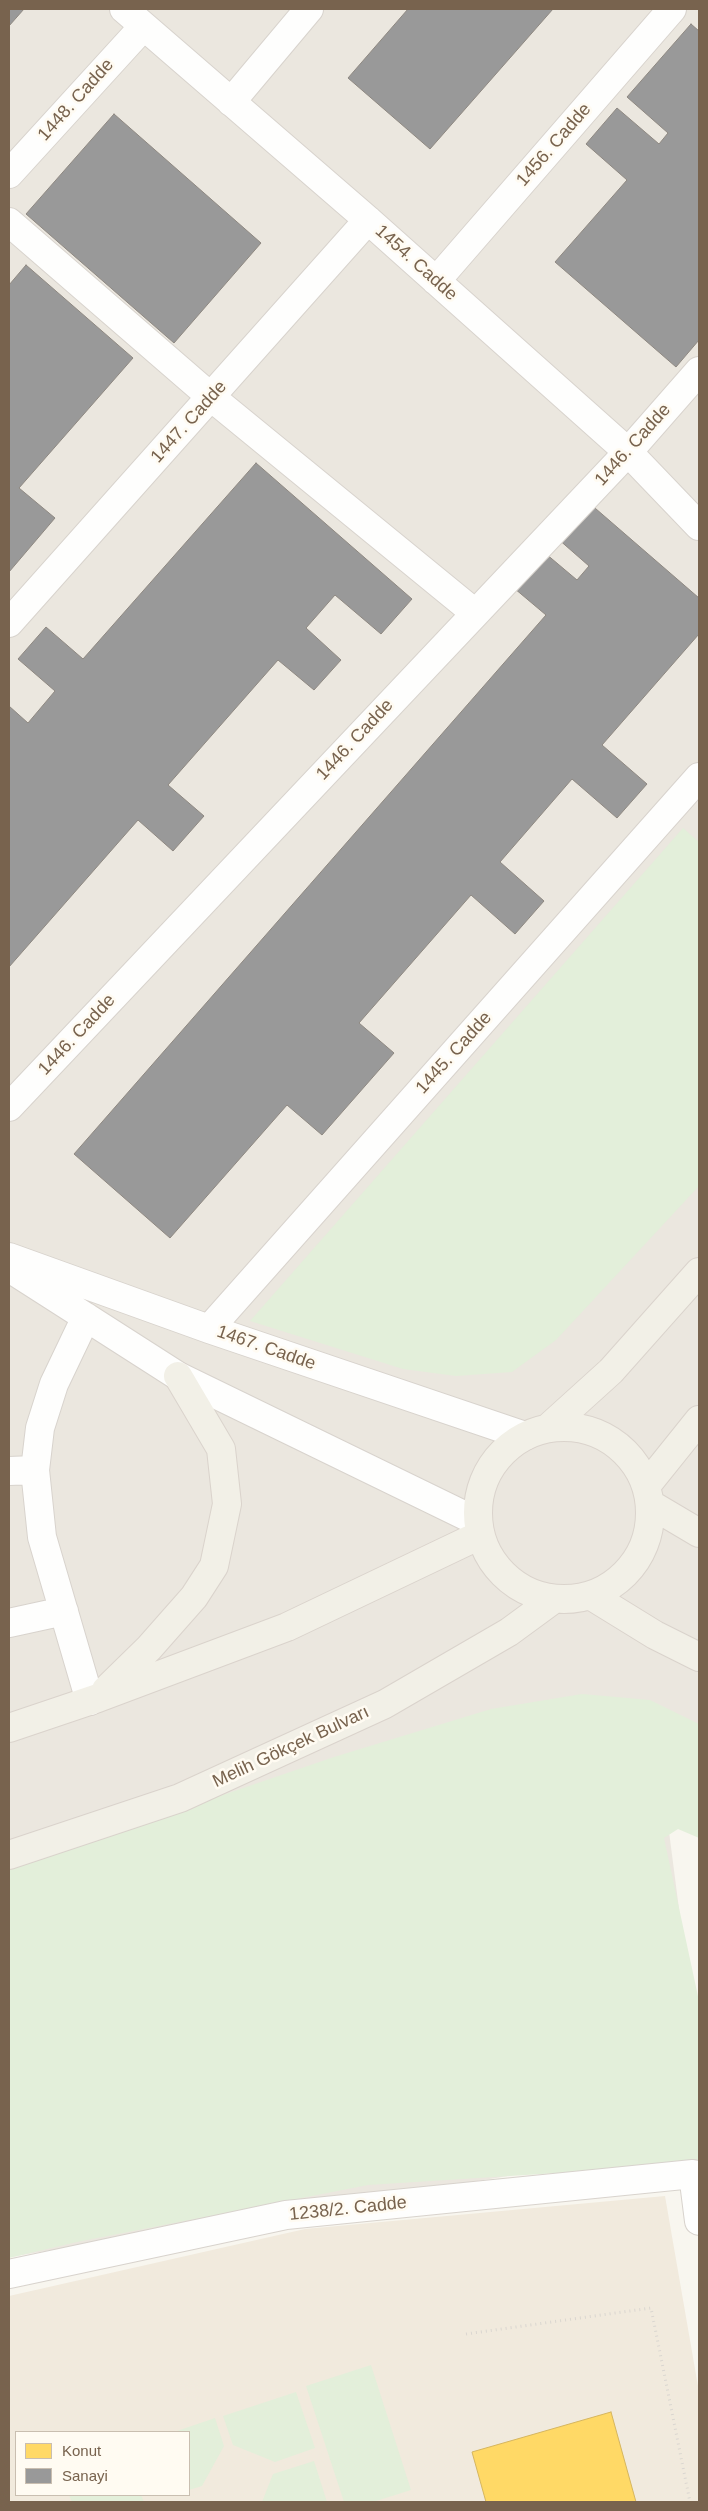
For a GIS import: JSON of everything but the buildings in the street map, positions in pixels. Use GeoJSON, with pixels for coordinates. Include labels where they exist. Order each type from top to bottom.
{"type":"FeatureCollection","features":[{"type":"Feature","properties":{"kind":"main road"},"geometry":{"type":"LineString","coordinates":[[699,1272],[612,1371],[536,1432],[507,1447],[493,1463],[483,1481],[478,1501],[479,1528],[490,1558],[507,1578],[529,1592],[554,1599],[572,1599],[590,1595],[612,1585],[629,1569],[642,1550],[649,1527],[648,1495],[699,1420]]}},
{"type":"Feature","properties":{"kind":"main road"},"geometry":{"type":"LineString","coordinates":[[94,1700],[149,1648],[188,1604],[214,1566],[227,1504],[221,1449],[178,1376]]}},
{"type":"Feature","properties":{"kind":"main road","name":"1467. Cadde"},"geometry":{"type":"LineString","coordinates":[[536,1432],[584,1429],[616,1444],[639,1470],[648,1495]]}},
{"type":"Feature","properties":{"kind":"main road"},"geometry":{"type":"LineString","coordinates":[[648,1495],[699,1533]]}},
{"type":"Feature","properties":{"kind":"main road"},"geometry":{"type":"LineString","coordinates":[[9,1728],[94,1700],[287,1627],[479,1528]]}},
{"type":"Feature","properties":{"kind":"main road"},"geometry":{"type":"LineString","coordinates":[[590,1595],[655,1635],[699,1657]]}},
{"type":"Feature","properties":{"kind":"main road","name":"Melih Gökçek Bulvarı"},"geometry":{"type":"LineString","coordinates":[[9,1855],[180,1798],[385,1704],[509,1632],[554,1599]]}},
{"type":"Feature","properties":{"kind":"street"},"geometry":{"type":"LineString","coordinates":[[231,102],[309,9]]}},
{"type":"Feature","properties":{"kind":"street","name":"1456. Cadde"},"geometry":{"type":"LineString","coordinates":[[436,281],[672,9]]}},
{"type":"Feature","properties":{"kind":"street","name":"1454. Cadde"},"geometry":{"type":"LineString","coordinates":[[134,18],[368,220],[628,452],[699,526]]}},
{"type":"Feature","properties":{"kind":"street","name":"1448. Cadde"},"geometry":{"type":"LineString","coordinates":[[9,174],[134,18]]}},
{"type":"Feature","properties":{"kind":"street","name":"1447. Cadde"},"geometry":{"type":"LineString","coordinates":[[9,624],[368,220]]}},
{"type":"Feature","properties":{"kind":"street"},"geometry":{"type":"LineString","coordinates":[[9,222],[210,397],[475,613]]}},
{"type":"Feature","properties":{"kind":"street","name":"1446. Cadde"},"geometry":{"type":"LineString","coordinates":[[9,1107],[628,452],[699,371]]}},
{"type":"Feature","properties":{"kind":"street","name":"1445. Cadde"},"geometry":{"type":"LineString","coordinates":[[209,1329],[699,777]]}},
{"type":"Feature","properties":{"kind":"street","name":"1467. Cadde"},"geometry":{"type":"LineString","coordinates":[[9,1257],[209,1329],[536,1432]]}},
{"type":"Feature","properties":{"kind":"street"},"geometry":{"type":"LineString","coordinates":[[9,1268],[178,1376],[479,1528]]}},
{"type":"Feature","properties":{"kind":"street"},"geometry":{"type":"LineString","coordinates":[[86,1317],[54,1384],[40,1428],[22,1471],[64,1611],[94,1700]]}},
{"type":"Feature","properties":{"kind":"street"},"geometry":{"type":"LineString","coordinates":[[9,1623],[64,1611]]}},
{"type":"Feature","properties":{"kind":"street","name":"1238/2. Cadde"},"geometry":{"type":"LineString","coordinates":[[9,2274],[286,2215],[693,2174],[699,2221]]}},
{"type":"Feature","properties":{"kind":"path"},"geometry":{"type":"LineString","coordinates":[[466,2334],[651,2308],[690,2502]]}},
{"type":"Feature","properties":{"kind":"shaded area"},"geometry":{"type":"Polygon","coordinates":[[[9,9],[699,9],[699,1746],[655,1723],[699,2064],[699,2145],[9,2257],[9,9]]]}},
{"type":"Feature","properties":{"kind":"shaded area"},"geometry":{"type":"Polygon","coordinates":[[[665,2196],[699,2392],[699,2502],[9,2502],[9,2296],[305,2229],[665,2196]]]}},
{"type":"Feature","properties":{"kind":"green space"},"geometry":{"type":"Polygon","coordinates":[[[683,828],[699,842],[699,1186],[556,1340],[512,1372],[456,1376],[403,1369],[250,1321],[683,828]]]}},
{"type":"Feature","properties":{"kind":"green space"},"geometry":{"type":"Polygon","coordinates":[[[582,1694],[650,1700],[699,1724],[699,1838],[678,1829],[664,1838],[699,2001],[699,2164],[368,2185],[77,2242],[9,2258],[9,1868],[334,1757],[491,1709],[582,1694]]]}},
{"type":"Feature","properties":{"kind":"green space"},"geometry":{"type":"Polygon","coordinates":[[[371,2365],[411,2490],[373,2502],[344,2502],[306,2386],[371,2365]]]}},
{"type":"Feature","properties":{"kind":"green space"},"geometry":{"type":"Polygon","coordinates":[[[296,2392],[315,2448],[275,2462],[233,2445],[223,2416],[296,2392]]]}},
{"type":"Feature","properties":{"kind":"green space"},"geometry":{"type":"Polygon","coordinates":[[[215,2418],[224,2446],[202,2486],[190,2490],[190,2431],[177,2431],[215,2418]]]}},
{"type":"Feature","properties":{"kind":"green space"},"geometry":{"type":"Polygon","coordinates":[[[314,2461],[327,2502],[262,2502],[273,2474],[314,2461]]]}},
{"type":"Feature","properties":{"kind":"green space"},"geometry":{"type":"Polygon","coordinates":[[[69,2496],[141,2496],[144,2502],[72,2502],[69,2496]]]}}]}
